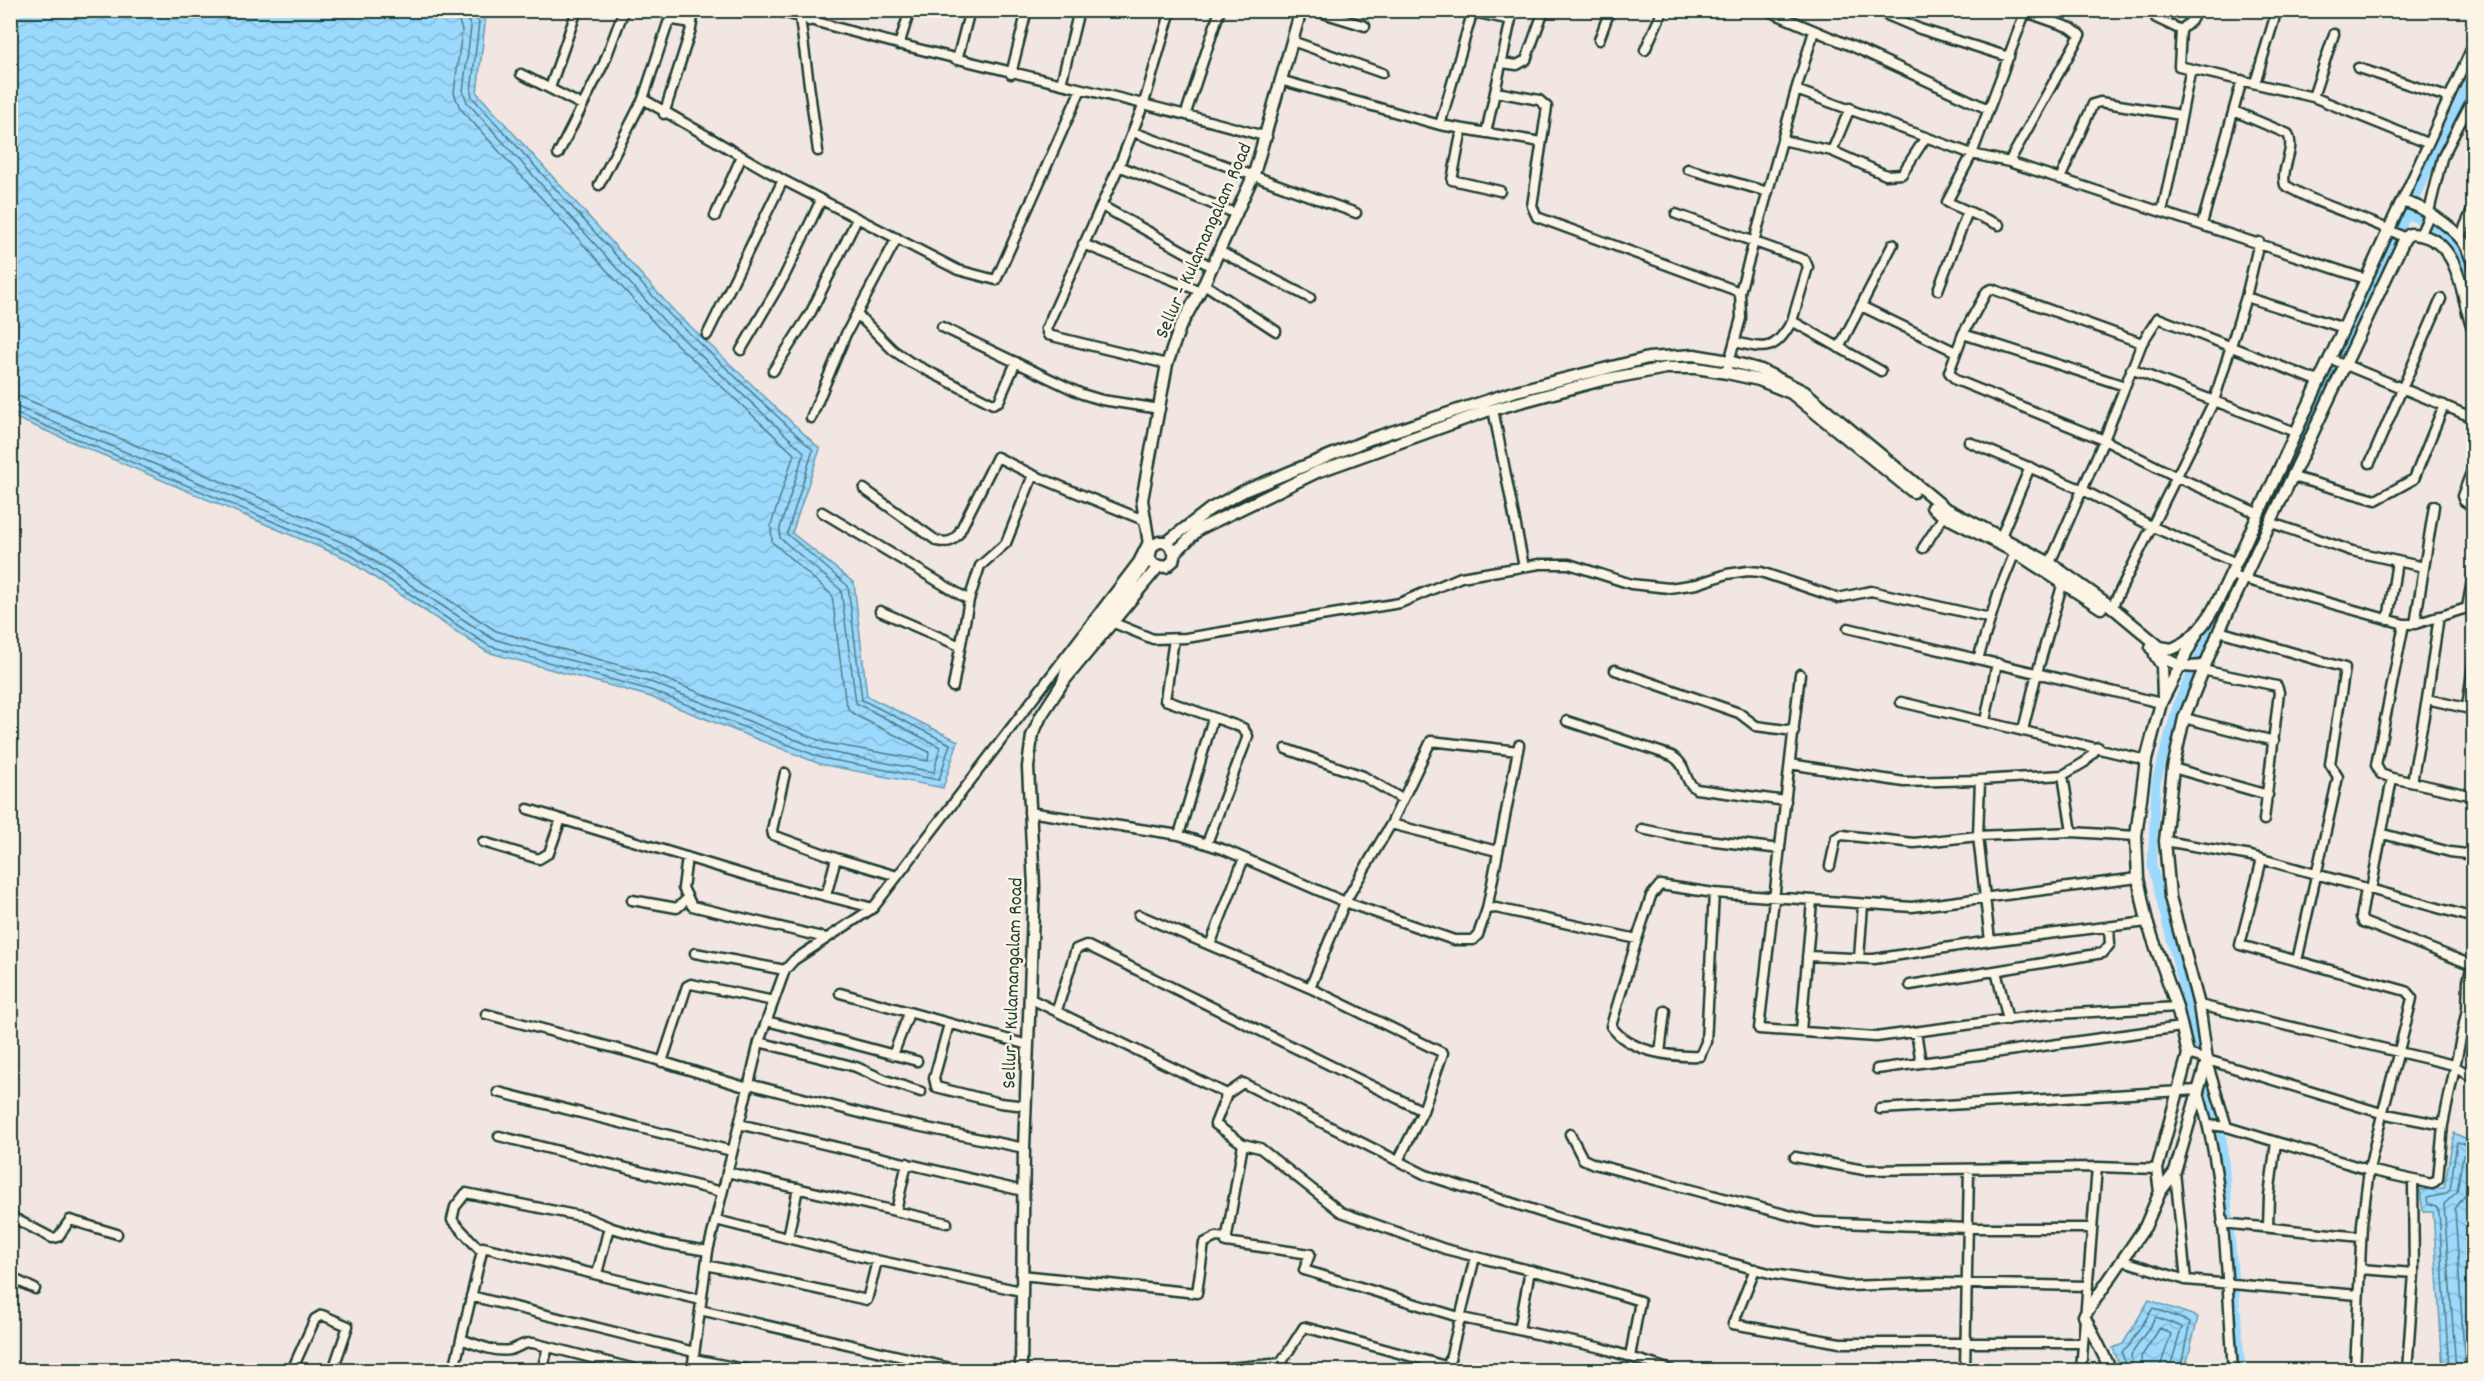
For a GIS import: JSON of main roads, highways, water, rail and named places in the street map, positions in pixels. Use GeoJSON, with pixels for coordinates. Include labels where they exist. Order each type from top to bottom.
{"type":"FeatureCollection","features":[{"type":"Feature","properties":{"kind":"main road","name":"Sellur - Kulamangalam Road"},"geometry":{"type":"LineString","coordinates":[[1149,550],[1142,500],[1161,409],[1167,364],[1180,327],[1202,288],[1254,174],[1267,137],[1280,80],[1301,10]]}},
{"type":"Feature","properties":{"kind":"main road"},"geometry":{"type":"LineString","coordinates":[[1108,620],[1155,543],[1165,542],[1210,509],[1255,487],[1370,439],[1516,391],[1665,355],[1694,355],[1761,370],[1805,393],[1945,508],[2063,582],[2159,650],[2176,648],[2196,635],[2206,622],[2272,523],[2344,365],[2409,203],[2425,223],[2430,239],[2448,253],[2459,272],[2474,333]]}},
{"type":"Feature","properties":{"kind":"main road"},"geometry":{"type":"LineString","coordinates":[[2398,234],[2410,234],[2425,223]]}},
{"type":"Feature","properties":{"kind":"main road"},"geometry":{"type":"LineString","coordinates":[[2425,223],[2460,237],[2474,267]]}},
{"type":"Feature","properties":{"kind":"main road"},"geometry":{"type":"LineString","coordinates":[[2162,702],[2193,669],[2219,631],[2237,577],[2236,563],[2295,432],[2318,381],[2331,359],[2366,279],[2398,234]]}},
{"type":"Feature","properties":{"kind":"main road"},"geometry":{"type":"LineString","coordinates":[[1108,620],[1158,567],[1170,564],[1175,552],[1199,529],[1317,472],[1493,409],[1602,380],[1666,368],[1696,368],[1759,380],[1791,393],[1944,516],[2050,564],[2112,607],[2168,661],[2193,669]]}},
{"type":"Feature","properties":{"kind":"main road"},"geometry":{"type":"LineString","coordinates":[[1146,521],[1175,552]]}},
{"type":"Feature","properties":{"kind":"main road"},"geometry":{"type":"LineString","coordinates":[[1149,550],[1158,567]]}},
{"type":"Feature","properties":{"kind":"main road","name":"Sellur - Kulamangalam Road"},"geometry":{"type":"LineString","coordinates":[[1021,1371],[1023,1148],[1034,886],[1028,767],[1032,736],[1041,716],[1063,682],[1068,664],[1108,620]]}},
{"type":"Feature","properties":{"kind":"main road"},"geometry":{"type":"LineString","coordinates":[[2111,1371],[2084,1316],[2124,1261],[2145,1227],[2160,1192],[2175,1172],[2198,1090],[2199,1008],[2170,897],[2165,841],[2173,768],[2193,669],[2196,635]]}},
{"type":"Feature","properties":{"kind":"main road"},"geometry":{"type":"LineString","coordinates":[[2159,650],[2162,666],[2162,702],[2146,760],[2136,836],[2138,878],[2147,922],[2178,1011],[2181,1027],[2200,1061]]}},
{"type":"Feature","properties":{"kind":"main road"},"geometry":{"type":"LineString","coordinates":[[2178,1011],[2199,1008]]}},
{"type":"Feature","properties":{"kind":"main road"},"geometry":{"type":"LineString","coordinates":[[2160,1192],[2157,1168],[2179,1092],[2200,1061]]}},
{"type":"Feature","properties":{"kind":"water"},"geometry":{"type":"Polygon","coordinates":[[[468,10],[486,16],[477,93],[675,312],[820,449],[792,533],[854,583],[867,696],[958,741],[943,788],[820,764],[648,696],[487,652],[345,558],[11,416],[11,11],[468,10]]]}},
{"type":"Feature","properties":{"kind":"water"},"geometry":{"type":"Polygon","coordinates":[[[2454,1133],[2473,1142],[2473,1370],[2443,1370],[2433,1212],[2423,1212],[2420,1190],[2444,1188],[2454,1133]]]}},
{"type":"Feature","properties":{"kind":"water"},"geometry":{"type":"Polygon","coordinates":[[[2149,1300],[2198,1317],[2186,1366],[2177,1370],[2121,1370],[2113,1348],[2123,1344],[2149,1300]]]}},
{"type":"Feature","properties":{"kind":"waterway"},"geometry":{"type":"LineString","coordinates":[[2241,1370],[2222,1137],[2152,866],[2156,782],[2179,700],[2474,72]]}},
{"type":"Feature","properties":{"kind":"waterway"},"geometry":{"type":"LineString","coordinates":[[2409,215],[2438,230],[2455,248],[2466,272],[2474,303]]}}]}
